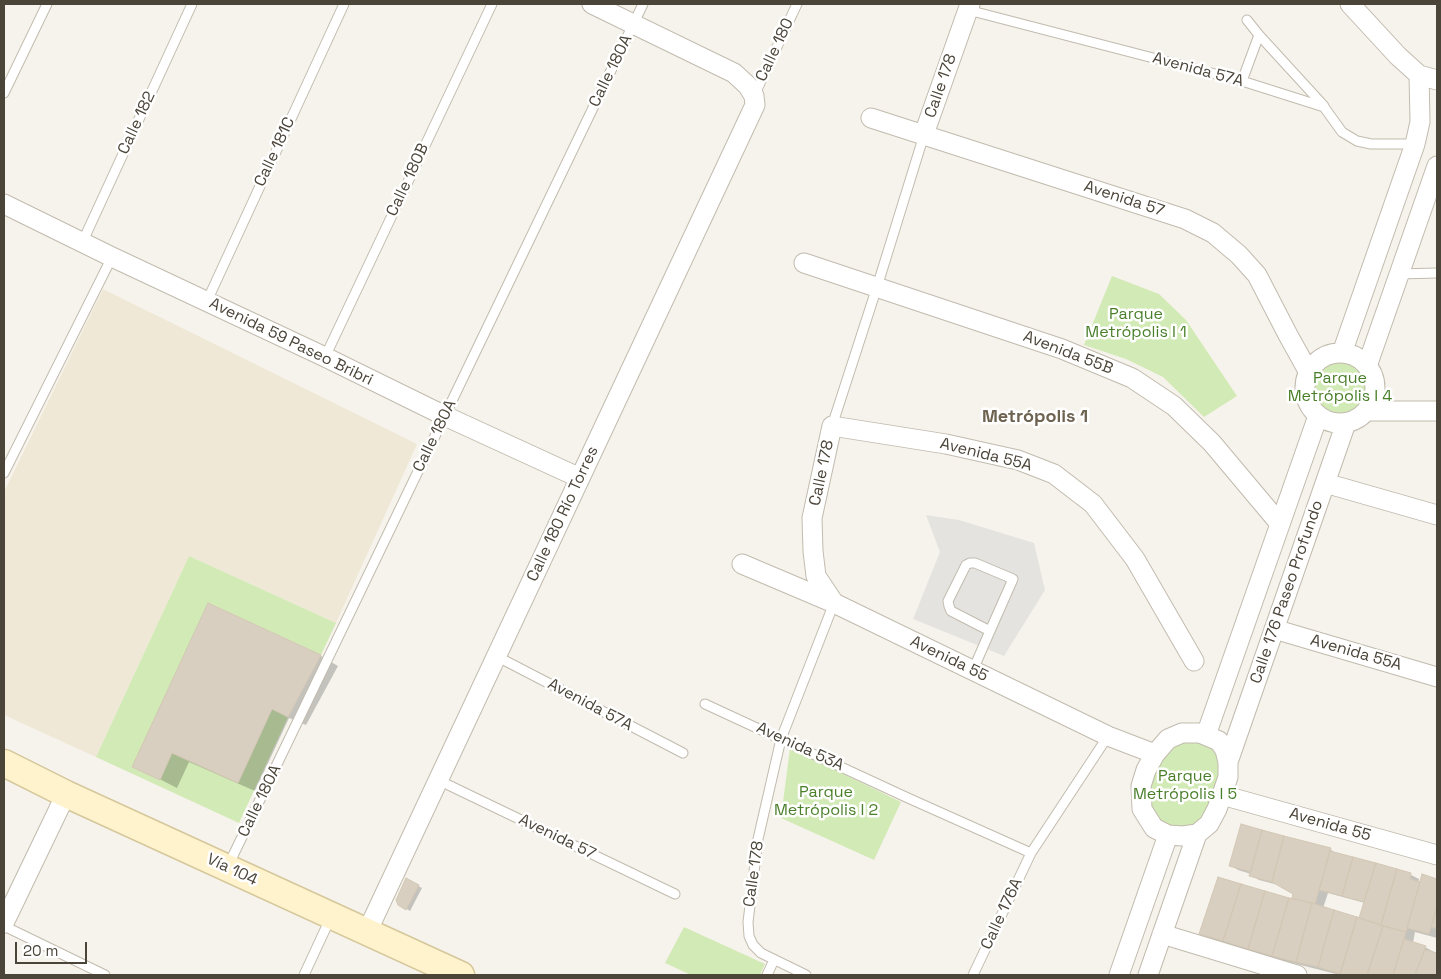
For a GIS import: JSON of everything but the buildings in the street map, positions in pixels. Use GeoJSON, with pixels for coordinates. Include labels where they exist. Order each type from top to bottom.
{"type":"FeatureCollection","features":[{"type":"Feature","properties":{"kind":"main road","name":"Vía 104"},"geometry":{"type":"LineString","coordinates":[[4,763],[66,794],[461,975]]}},
{"type":"Feature","properties":{"kind":"street"},"geometry":{"type":"LineString","coordinates":[[592,4],[734,73],[748,86],[754,96]]}},
{"type":"Feature","properties":{"kind":"street"},"geometry":{"type":"LineString","coordinates":[[1350,4],[1398,56],[1419,75],[1437,80]]}},
{"type":"Feature","properties":{"kind":"street","name":"Calle 178"},"geometry":{"type":"LineString","coordinates":[[924,134],[969,7]]}},
{"type":"Feature","properties":{"kind":"street"},"geometry":{"type":"LineString","coordinates":[[1342,352],[1415,144],[1420,122],[1429,105],[1419,75]]}},
{"type":"Feature","properties":{"kind":"street","name":"Calle 180 Río Torres"},"geometry":{"type":"LineString","coordinates":[[367,932],[750,117],[755,105],[754,96]]}},
{"type":"Feature","properties":{"kind":"street","name":"Avenida 57"},"geometry":{"type":"LineString","coordinates":[[871,118],[1185,219],[1213,233],[1239,255],[1257,275],[1308,371]]}},
{"type":"Feature","properties":{"kind":"street"},"geometry":{"type":"LineString","coordinates":[[1368,366],[1437,166]]}},
{"type":"Feature","properties":{"kind":"street","name":"Avenida 59 Paseo Bribri"},"geometry":{"type":"LineString","coordinates":[[4,204],[445,416],[580,478]]}},
{"type":"Feature","properties":{"kind":"street","name":"Avenida 55B"},"geometry":{"type":"LineString","coordinates":[[804,263],[1062,348],[1132,378],[1174,406],[1187,418],[1212,443],[1280,524]]}},
{"type":"Feature","properties":{"kind":"street"},"geometry":{"type":"LineString","coordinates":[[1342,352],[1356,357],[1368,366],[1374,377],[1375,389],[1373,401],[1357,419],[1346,423],[1336,423],[1318,416],[1310,407],[1305,396],[1304,383],[1308,371],[1317,361],[1328,354],[1342,352]]}},
{"type":"Feature","properties":{"kind":"street"},"geometry":{"type":"LineString","coordinates":[[1366,411],[1437,411]]}},
{"type":"Feature","properties":{"kind":"street","name":"Calle 176 Paseo Profundo"},"geometry":{"type":"LineString","coordinates":[[1206,735],[1318,416]]}},
{"type":"Feature","properties":{"kind":"street","name":"Calle 176 Paseo Profundo"},"geometry":{"type":"LineString","coordinates":[[1228,762],[1346,423]]}},
{"type":"Feature","properties":{"kind":"street","name":"Calle 178"},"geometry":{"type":"LineString","coordinates":[[832,426],[812,518],[812,534],[816,576],[834,602]]}},
{"type":"Feature","properties":{"kind":"street","name":"Avenida 55A"},"geometry":{"type":"LineString","coordinates":[[832,426],[946,444],[1018,460],[1054,474],[1093,504],[1135,560],[1194,661]]}},
{"type":"Feature","properties":{"kind":"street"},"geometry":{"type":"LineString","coordinates":[[1325,483],[1437,515]]}},
{"type":"Feature","properties":{"kind":"street","name":"Avenida 55"},"geometry":{"type":"LineString","coordinates":[[742,564],[834,602],[1108,736],[1155,754]]}},
{"type":"Feature","properties":{"kind":"street","name":"Avenida 55A"},"geometry":{"type":"LineString","coordinates":[[1274,629],[1437,677]]}},
{"type":"Feature","properties":{"kind":"street"},"geometry":{"type":"LineString","coordinates":[[1148,975],[1197,834],[1209,824],[1217,810],[1228,777],[1228,762],[1225,750],[1219,741],[1200,732],[1182,733],[1168,739],[1155,754],[1146,770],[1141,786],[1142,809],[1154,828],[1168,835],[1183,836],[1197,834]]}},
{"type":"Feature","properties":{"kind":"street"},"geometry":{"type":"LineString","coordinates":[[4,924],[66,794]]}},
{"type":"Feature","properties":{"kind":"street","name":"Avenida 55"},"geometry":{"type":"LineString","coordinates":[[1222,795],[1437,855]]}},
{"type":"Feature","properties":{"kind":"street"},"geometry":{"type":"LineString","coordinates":[[1119,975],[1168,835]]}},
{"type":"Feature","properties":{"kind":"street"},"geometry":{"type":"LineString","coordinates":[[1162,934],[1297,975]]}},
{"type":"Feature","properties":{"kind":"lane"},"geometry":{"type":"LineString","coordinates":[[4,93],[47,4]]}},
{"type":"Feature","properties":{"kind":"lane","name":"Calle 182"},"geometry":{"type":"LineString","coordinates":[[82,243],[192,4]]}},
{"type":"Feature","properties":{"kind":"lane","name":"Calle 181C"},"geometry":{"type":"LineString","coordinates":[[206,301],[344,4]]}},
{"type":"Feature","properties":{"kind":"lane","name":"Calle 180B"},"geometry":{"type":"LineString","coordinates":[[325,357],[492,4]]}},
{"type":"Feature","properties":{"kind":"lane","name":"Calle 180A"},"geometry":{"type":"LineString","coordinates":[[227,868],[643,4]]}},
{"type":"Feature","properties":{"kind":"lane","name":"Calle 180"},"geometry":{"type":"LineString","coordinates":[[754,96],[797,4]]}},
{"type":"Feature","properties":{"kind":"lane","name":"Avenida 57A"},"geometry":{"type":"LineString","coordinates":[[969,7],[1242,81],[1324,107]]}},
{"type":"Feature","properties":{"kind":"lane"},"geometry":{"type":"LineString","coordinates":[[1247,20],[1324,107],[1342,132],[1357,141],[1372,144],[1415,144]]}},
{"type":"Feature","properties":{"kind":"lane"},"geometry":{"type":"LineString","coordinates":[[1242,81],[1259,35]]}},
{"type":"Feature","properties":{"kind":"lane","name":"Calle 178"},"geometry":{"type":"LineString","coordinates":[[832,426],[924,134]]}},
{"type":"Feature","properties":{"kind":"lane"},"geometry":{"type":"LineString","coordinates":[[4,473],[112,257]]}},
{"type":"Feature","properties":{"kind":"lane"},"geometry":{"type":"LineString","coordinates":[[1399,274],[1437,273]]}},
{"type":"Feature","properties":{"kind":"lane"},"geometry":{"type":"LineString","coordinates":[[973,670],[1013,579],[975,563],[970,563],[966,566],[948,601],[949,606],[951,611],[990,631]]}},
{"type":"Feature","properties":{"kind":"lane","name":"Calle 178"},"geometry":{"type":"LineString","coordinates":[[774,960],[761,953],[748,936],[758,839],[781,739],[834,602]]}},
{"type":"Feature","properties":{"kind":"lane","name":"Avenida 57A"},"geometry":{"type":"LineString","coordinates":[[496,656],[683,754]]}},
{"type":"Feature","properties":{"kind":"lane","name":"Avenida 53A"},"geometry":{"type":"LineString","coordinates":[[705,704],[1031,853]]}},
{"type":"Feature","properties":{"kind":"lane","name":"Calle 176A"},"geometry":{"type":"LineString","coordinates":[[973,975],[1031,853],[1108,736]]}},
{"type":"Feature","properties":{"kind":"lane","name":"Avenida 57"},"geometry":{"type":"LineString","coordinates":[[438,780],[675,894]]}},
{"type":"Feature","properties":{"kind":"lane"},"geometry":{"type":"LineString","coordinates":[[304,975],[332,916]]}},
{"type":"Feature","properties":{"kind":"lane"},"geometry":{"type":"LineString","coordinates":[[4,924],[105,975]]}},
{"type":"Feature","properties":{"kind":"lane"},"geometry":{"type":"LineString","coordinates":[[767,975],[774,960],[806,975]]}},
{"type":"Feature","properties":{"kind":"shaded area"},"geometry":{"type":"Polygon","coordinates":[[[103,289],[417,444],[336,623],[189,556],[96,757],[4,715],[4,492],[103,289]]]}},
{"type":"Feature","properties":{"kind":"shaded area"},"geometry":{"type":"Polygon","coordinates":[[[926,515],[959,520],[1034,543],[1045,590],[1004,656],[913,619],[940,552],[926,515]]]}},
{"type":"Feature","properties":{"kind":"green space","name":"Parque Metrópolis I 1"},"geometry":{"type":"Polygon","coordinates":[[[1112,276],[1159,294],[1186,320],[1237,396],[1204,417],[1163,377],[1126,359],[1084,345],[1112,276]]]}},
{"type":"Feature","properties":{"kind":"green space","name":"Parque Metrópolis I 4"},"geometry":{"type":"Polygon","coordinates":[[[1340,360],[1351,362],[1360,368],[1366,377],[1368,388],[1366,399],[1360,408],[1351,414],[1340,416],[1329,414],[1320,408],[1314,399],[1312,388],[1314,377],[1320,368],[1329,362],[1340,360]]]}},
{"type":"Feature","properties":{"kind":"green space"},"geometry":{"type":"Polygon","coordinates":[[[189,556],[336,623],[321,655],[208,603],[160,780],[172,753],[238,783],[272,709],[288,717],[239,823],[96,757],[189,556]]]}},
{"type":"Feature","properties":{"kind":"green space","name":"Parque Metrópolis I 5"},"geometry":{"type":"Polygon","coordinates":[[[1185,741],[1199,741],[1214,749],[1221,760],[1223,774],[1209,815],[1192,828],[1171,828],[1162,822],[1152,807],[1150,788],[1153,775],[1162,761],[1175,746],[1185,741]]]}},
{"type":"Feature","properties":{"kind":"green space","name":"Parque Metrópolis I 2"},"geometry":{"type":"Polygon","coordinates":[[[790,748],[901,802],[874,860],[781,818],[790,748]]]}},
{"type":"Feature","properties":{"kind":"green space"},"geometry":{"type":"Polygon","coordinates":[[[684,927],[765,964],[760,975],[691,975],[665,963],[684,927]]]}},
{"type":"Feature","properties":{"kind":"district","name":"Metrópolis 1"},"geometry":{"type":"Point","coordinates":[1035,417]}}]}
